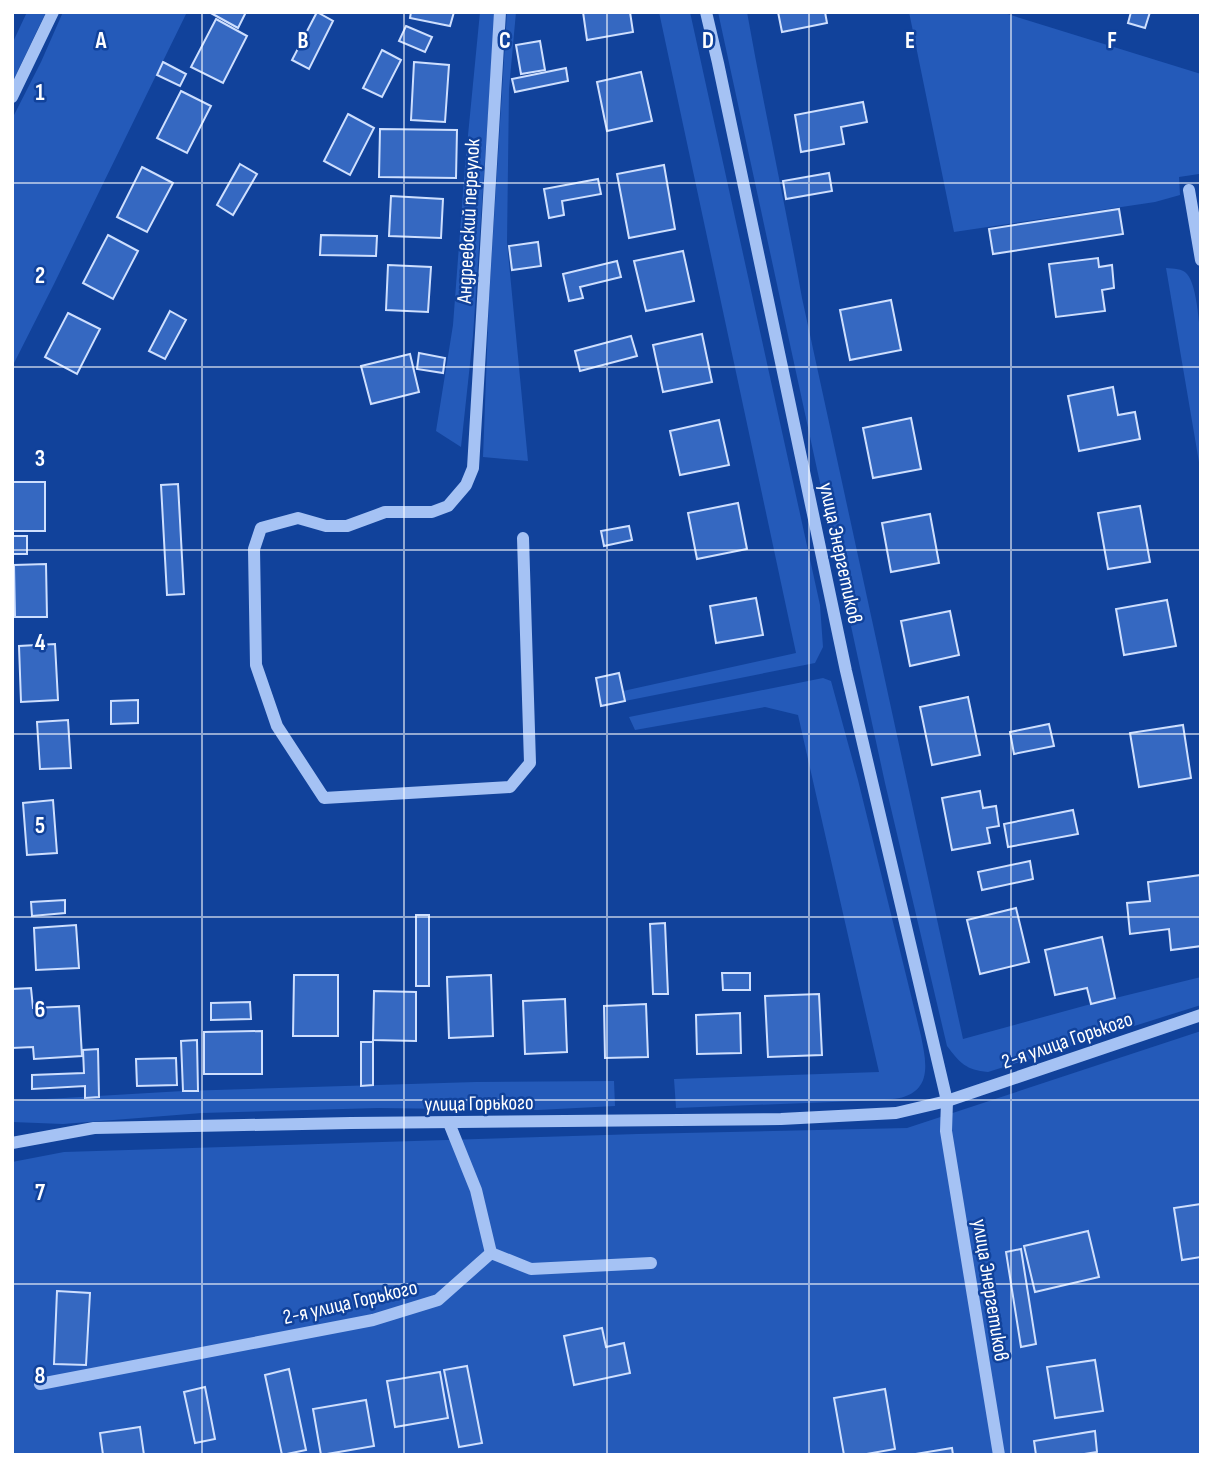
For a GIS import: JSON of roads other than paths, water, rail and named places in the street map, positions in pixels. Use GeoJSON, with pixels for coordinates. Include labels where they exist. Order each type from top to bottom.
{"type":"FeatureCollection","features":[{"type":"Feature","properties":{"kind":"street"},"geometry":{"type":"LineString","coordinates":[[12,97],[53,12]]}},
{"type":"Feature","properties":{"kind":"street","name":"Андреевский переулок"},"geometry":{"type":"LineString","coordinates":[[500,12],[473,467],[467,485],[448,506],[432,512],[385,512],[347,526],[326,526],[298,518],[261,528],[254,549],[256,665],[276,726],[324,798],[510,787],[530,763],[523,538]]}},
{"type":"Feature","properties":{"kind":"street","name":"улица Энергетиков"},"geometry":{"type":"LineString","coordinates":[[706,12],[846,671],[947,1101],[946,1131],[999,1455]]}},
{"type":"Feature","properties":{"kind":"street"},"geometry":{"type":"LineString","coordinates":[[1189,190],[1201,260]]}},
{"type":"Feature","properties":{"kind":"street","name":"2-я улица Горького"},"geometry":{"type":"LineString","coordinates":[[947,1101],[1201,1015]]}},
{"type":"Feature","properties":{"kind":"street","name":"улица Горького"},"geometry":{"type":"LineString","coordinates":[[12,1143],[94,1128],[793,1118],[896,1113],[947,1101]]}},
{"type":"Feature","properties":{"kind":"street"},"geometry":{"type":"LineString","coordinates":[[449,1124],[476,1190],[491,1253],[531,1269],[652,1264]]}},
{"type":"Feature","properties":{"kind":"street","name":"2-я улица Горького"},"geometry":{"type":"LineString","coordinates":[[40,1384],[373,1320],[438,1300],[491,1253]]}}]}
